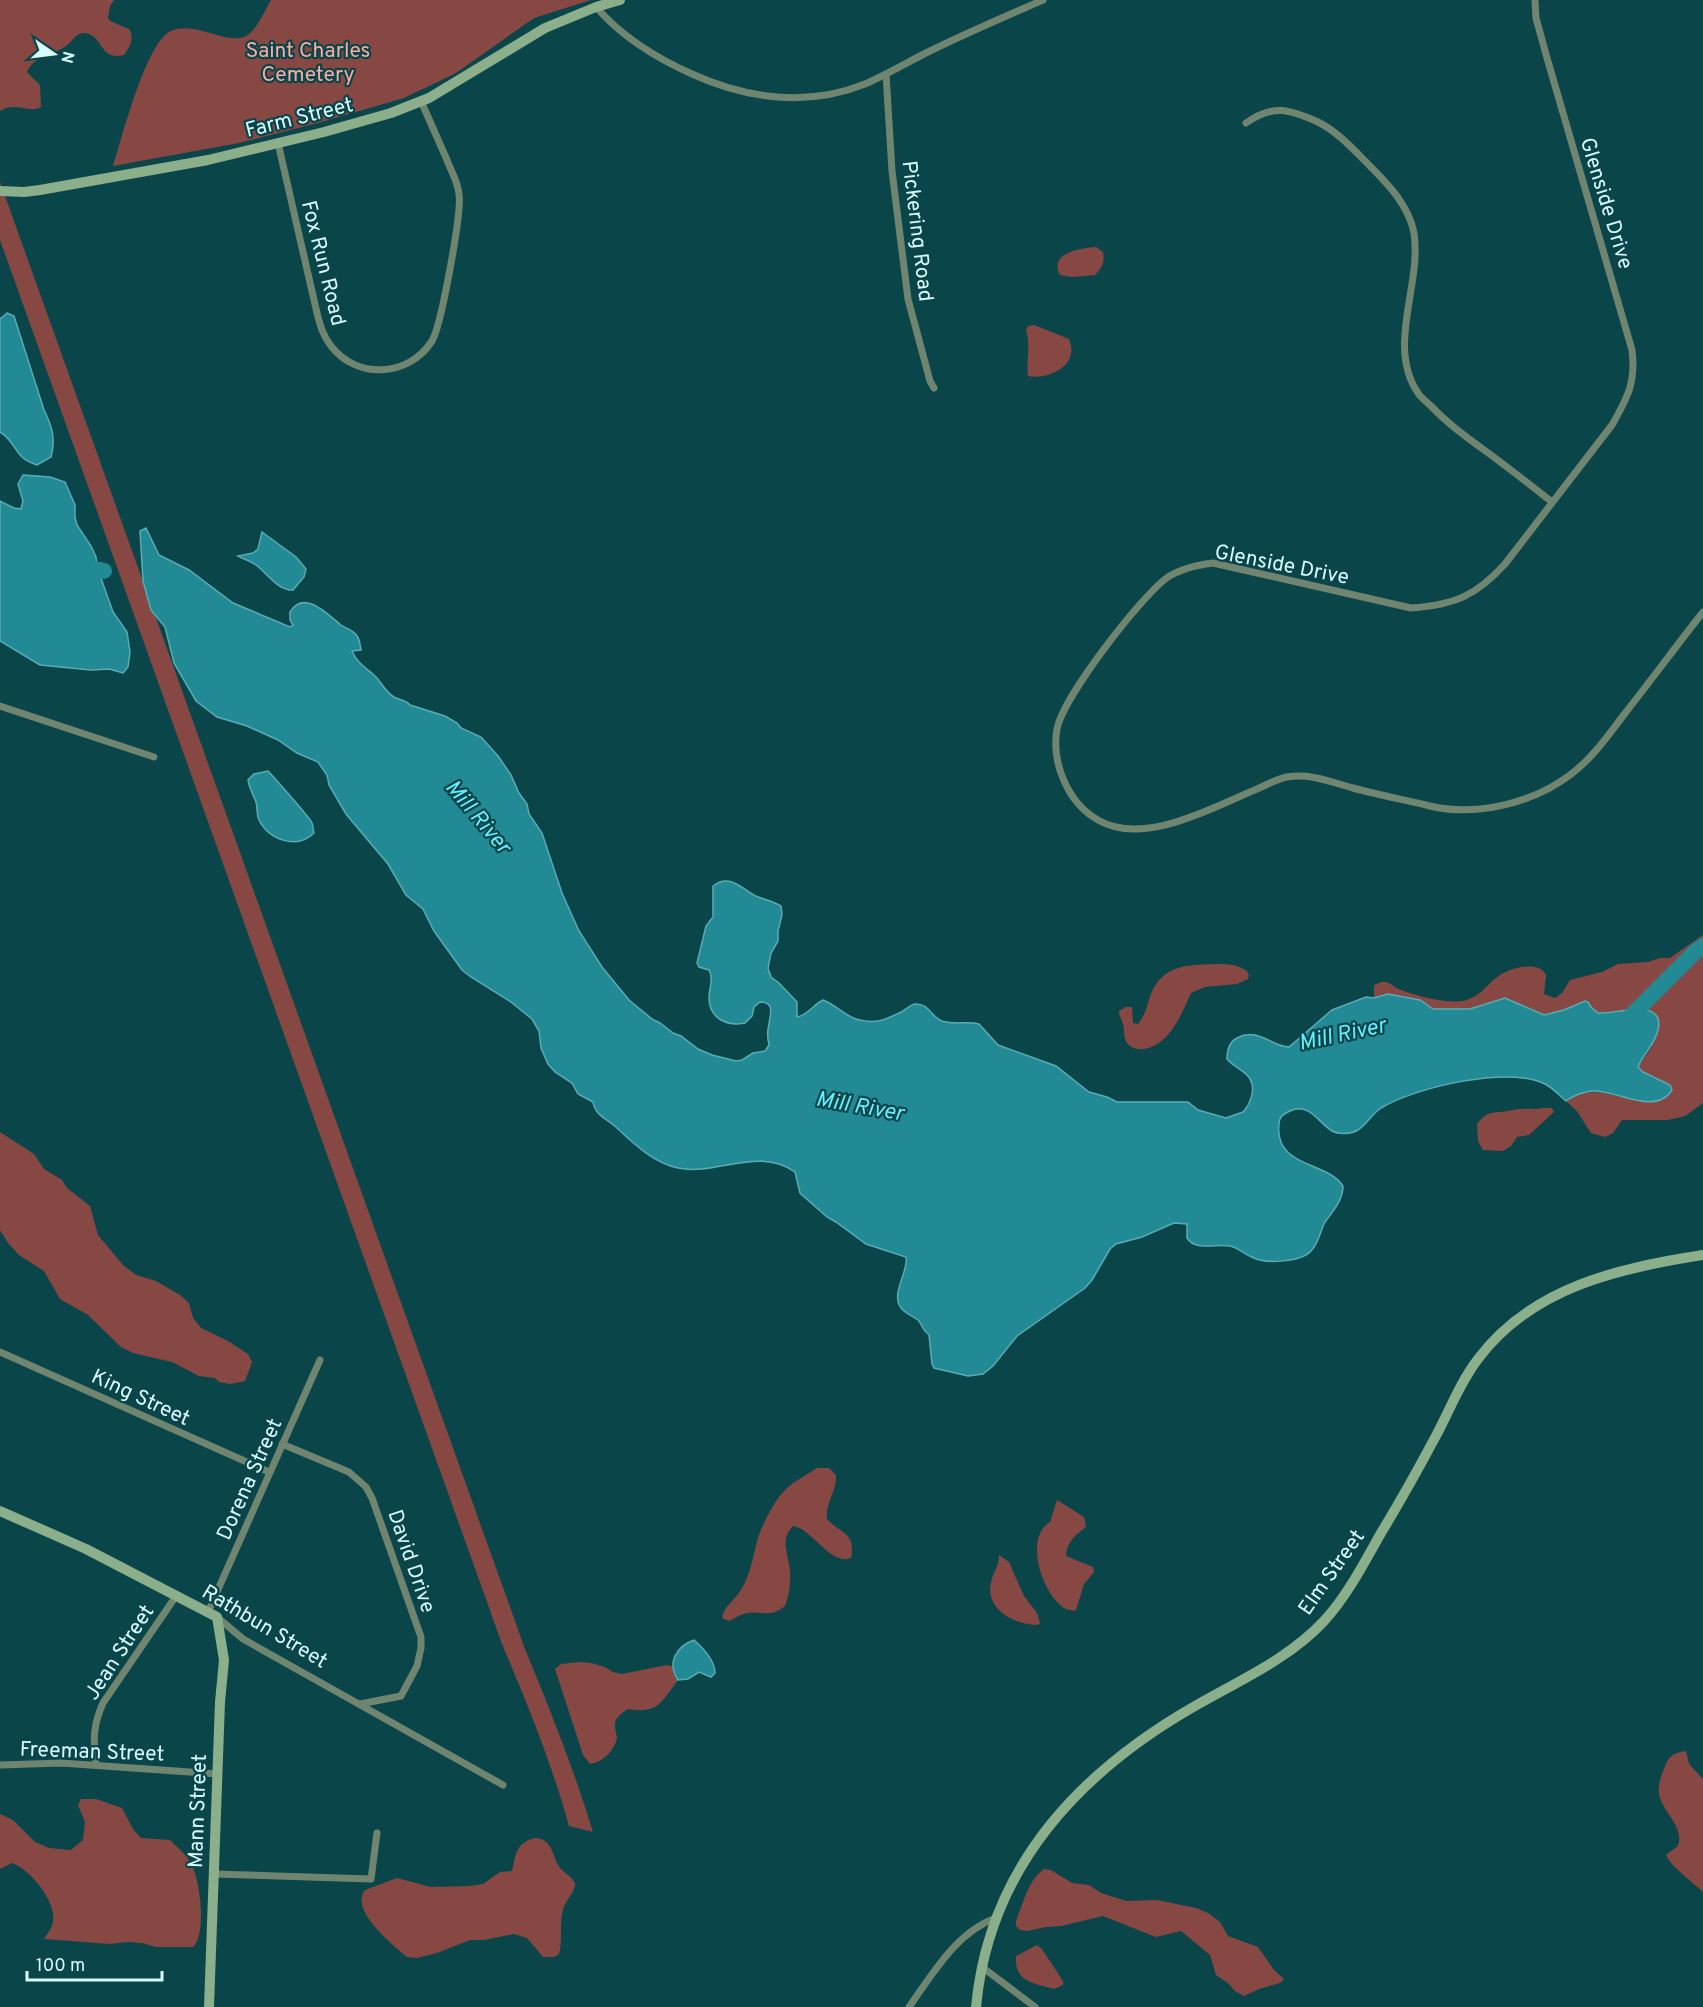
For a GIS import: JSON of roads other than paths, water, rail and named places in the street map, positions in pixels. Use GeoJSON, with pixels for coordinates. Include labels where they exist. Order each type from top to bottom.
{"type":"FeatureCollection","features":[{"type":"Feature","properties":{"kind":"street","name":"Farm Street"},"geometry":{"type":"LineString","coordinates":[[0,191],[24,192],[103,180],[208,160],[358,123],[422,101],[545,28],[596,7],[620,0]]}},
{"type":"Feature","properties":{"kind":"street"},"geometry":{"type":"LineString","coordinates":[[596,7],[622,33],[660,59],[710,82],[750,94],[777,98],[813,97],[863,85],[928,52],[1042,0]]}},
{"type":"Feature","properties":{"kind":"street","name":"Glenside Drive"},"geometry":{"type":"LineString","coordinates":[[1535,0],[1536,18],[1632,350],[1634,366],[1632,385],[1627,400],[1586,461],[1506,564],[1489,581],[1452,602],[1411,608],[1213,563],[1190,566],[1171,575],[1156,586],[1138,606],[1072,696],[1063,712],[1058,729],[1058,761],[1063,778],[1077,803],[1097,819],[1116,828],[1140,830],[1173,823],[1286,777],[1317,777],[1443,809],[1502,806],[1530,797],[1569,776],[1593,754],[1703,612]]}},
{"type":"Feature","properties":{"kind":"street","name":"Pickering Road"},"geometry":{"type":"LineString","coordinates":[[886,74],[892,171],[908,299],[930,381],[934,388]]}},
{"type":"Feature","properties":{"kind":"street","name":"Fox Run Road"},"geometry":{"type":"LineString","coordinates":[[278,143],[315,302],[326,339],[338,354],[353,365],[378,370],[397,368],[409,363],[424,351],[437,330],[460,206],[457,184],[422,101]]}},
{"type":"Feature","properties":{"kind":"street"},"geometry":{"type":"LineString","coordinates":[[1246,123],[1259,114],[1275,110],[1301,115],[1327,127],[1392,188],[1403,206],[1413,232],[1415,268],[1404,324],[1407,366],[1418,393],[1449,425],[1552,502]]}},
{"type":"Feature","properties":{"kind":"street"},"geometry":{"type":"LineString","coordinates":[[0,706],[154,757]]}},
{"type":"Feature","properties":{"kind":"street","name":"Elm Street"},"geometry":{"type":"LineString","coordinates":[[976,2007],[982,1967],[996,1918],[1011,1884],[1037,1841],[1076,1796],[1109,1764],[1155,1730],[1274,1661],[1311,1634],[1324,1621],[1342,1598],[1402,1497],[1476,1361],[1497,1337],[1540,1303],[1590,1279],[1638,1266],[1703,1255]]}},
{"type":"Feature","properties":{"kind":"street","name":"King Street"},"geometry":{"type":"LineString","coordinates":[[0,1352],[269,1472]]}},
{"type":"Feature","properties":{"kind":"street","name":"Dorena Street"},"geometry":{"type":"LineString","coordinates":[[212,1614],[269,1472],[320,1360]]}},
{"type":"Feature","properties":{"kind":"street","name":"David Drive"},"geometry":{"type":"LineString","coordinates":[[282,1444],[348,1472],[366,1487],[378,1512],[417,1624],[422,1648],[401,1696],[360,1704]]}},
{"type":"Feature","properties":{"kind":"street","name":"Rathbun Street"},"geometry":{"type":"LineString","coordinates":[[0,1511],[86,1549],[212,1614],[243,1639],[503,1785]]}},
{"type":"Feature","properties":{"kind":"street","name":"Jean Street"},"geometry":{"type":"LineString","coordinates":[[96,1764],[93,1739],[103,1703],[176,1596]]}},
{"type":"Feature","properties":{"kind":"street","name":"Mann Street"},"geometry":{"type":"LineString","coordinates":[[209,2007],[224,1660],[212,1614]]}},
{"type":"Feature","properties":{"kind":"street","name":"Freeman Street"},"geometry":{"type":"LineString","coordinates":[[0,1765],[96,1764],[218,1774]]}},
{"type":"Feature","properties":{"kind":"street"},"geometry":{"type":"LineString","coordinates":[[214,1874],[371,1879],[377,1833]]}},
{"type":"Feature","properties":{"kind":"street"},"geometry":{"type":"LineString","coordinates":[[909,2007],[951,1951],[972,1931],[996,1918]]}},
{"type":"Feature","properties":{"kind":"street"},"geometry":{"type":"LineString","coordinates":[[982,1967],[1035,2007]]}},
{"type":"Feature","properties":{"kind":"water"},"geometry":{"type":"Polygon","coordinates":[[[7,313],[14,316],[52,433],[51,457],[37,465],[19,454],[6,436],[0,432],[0,319],[7,313]]]}},
{"type":"Feature","properties":{"kind":"water"},"geometry":{"type":"Polygon","coordinates":[[[23,475],[50,477],[65,482],[75,505],[77,525],[96,557],[97,567],[113,612],[127,632],[130,652],[128,667],[123,673],[109,669],[91,670],[40,665],[0,641],[0,501],[21,509],[23,501],[18,484],[23,475]]]}},
{"type":"Feature","properties":{"kind":"water"},"geometry":{"type":"Polygon","coordinates":[[[146,528],[159,555],[189,570],[233,603],[290,627],[293,625],[290,612],[296,606],[309,603],[316,606],[356,634],[361,650],[352,651],[354,655],[377,677],[391,695],[410,705],[445,716],[461,728],[481,737],[498,756],[527,804],[529,814],[542,833],[562,893],[579,931],[602,967],[629,1000],[652,1019],[698,1049],[712,1055],[736,1061],[742,1060],[753,1053],[765,1051],[769,1045],[771,1011],[769,1005],[760,1002],[754,1007],[752,1016],[745,1023],[732,1024],[720,1020],[710,1005],[709,970],[699,967],[697,963],[706,926],[713,917],[713,886],[726,881],[737,884],[758,897],[781,906],[778,941],[771,953],[768,968],[771,977],[797,1002],[797,1017],[823,1000],[850,1017],[871,1022],[885,1019],[915,1004],[920,1004],[942,1021],[979,1024],[998,1045],[1056,1066],[1089,1092],[1117,1102],[1188,1102],[1198,1110],[1226,1118],[1243,1112],[1251,1099],[1253,1088],[1247,1075],[1227,1059],[1229,1047],[1234,1040],[1245,1035],[1252,1035],[1289,1047],[1332,1010],[1366,997],[1374,998],[1388,994],[1420,1000],[1433,1009],[1470,1009],[1505,998],[1544,1015],[1585,1001],[1598,1013],[1646,1010],[1654,1013],[1658,1020],[1658,1030],[1638,1067],[1643,1072],[1670,1085],[1672,1090],[1665,1098],[1656,1101],[1645,1102],[1601,1091],[1592,1091],[1578,1094],[1566,1101],[1545,1084],[1528,1079],[1508,1077],[1462,1081],[1438,1086],[1397,1100],[1378,1110],[1358,1130],[1345,1134],[1332,1131],[1308,1111],[1297,1109],[1290,1111],[1282,1116],[1279,1122],[1280,1138],[1285,1149],[1303,1162],[1326,1172],[1343,1186],[1339,1201],[1325,1222],[1316,1244],[1306,1255],[1292,1260],[1267,1261],[1251,1257],[1230,1246],[1196,1245],[1187,1238],[1187,1224],[1174,1223],[1142,1237],[1116,1244],[1110,1249],[1085,1288],[1017,1336],[993,1366],[983,1374],[968,1376],[934,1368],[929,1335],[918,1320],[904,1311],[899,1303],[898,1290],[905,1269],[906,1257],[866,1244],[827,1217],[800,1193],[795,1172],[781,1165],[752,1161],[707,1168],[678,1168],[661,1162],[637,1146],[596,1111],[593,1102],[578,1094],[572,1083],[555,1072],[548,1064],[541,1048],[539,1031],[532,1019],[511,1002],[462,970],[434,931],[423,909],[406,895],[388,864],[346,814],[318,762],[247,726],[217,717],[196,701],[174,663],[165,627],[151,610],[143,581],[140,531],[146,528]]]}},
{"type":"Feature","properties":{"kind":"water"},"geometry":{"type":"Polygon","coordinates":[[[262,532],[296,557],[306,569],[304,577],[293,590],[282,588],[256,565],[238,556],[253,553],[258,549],[262,532]]]}},
{"type":"Feature","properties":{"kind":"water"},"geometry":{"type":"Polygon","coordinates":[[[268,771],[312,823],[314,833],[307,838],[292,842],[276,837],[269,833],[259,820],[256,802],[248,780],[254,774],[268,771]]]}},
{"type":"Feature","properties":{"kind":"water"},"geometry":{"type":"Polygon","coordinates":[[[694,1640],[711,1659],[715,1673],[711,1677],[699,1672],[688,1679],[678,1680],[673,1667],[675,1656],[683,1646],[694,1640]]]}},
{"type":"Feature","properties":{"kind":"waterway","name":"Mill River"},"geometry":{"type":"LineString","coordinates":[[76,566],[104,571]]}},
{"type":"Feature","properties":{"kind":"waterway","name":"Mill River"},"geometry":{"type":"LineString","coordinates":[[1622,1025],[1703,946]]}},
{"type":"Feature","properties":{"kind":"park label","name":"Saint Charles Cemetery"},"geometry":{"type":"Point","coordinates":[308,62]}}]}
